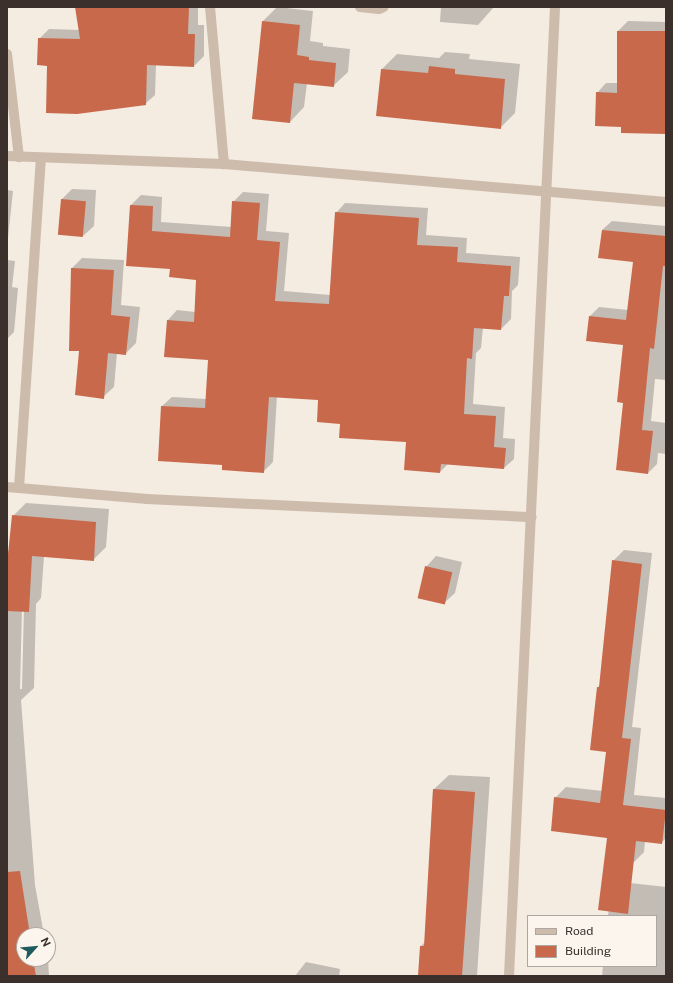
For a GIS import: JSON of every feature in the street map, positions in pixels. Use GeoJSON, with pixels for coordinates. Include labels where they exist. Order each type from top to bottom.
{"type":"FeatureCollection","features":[{"type":"Feature","properties":{"kind":"street"},"geometry":{"type":"LineString","coordinates":[[210,7],[224,164]]}},
{"type":"Feature","properties":{"kind":"street"},"geometry":{"type":"LineString","coordinates":[[360,7],[379,9],[384,7]]}},
{"type":"Feature","properties":{"kind":"street"},"geometry":{"type":"LineString","coordinates":[[509,976],[532,517],[545,190],[555,7]]}},
{"type":"Feature","properties":{"kind":"street"},"geometry":{"type":"LineString","coordinates":[[7,54],[19,157]]}},
{"type":"Feature","properties":{"kind":"street"},"geometry":{"type":"LineString","coordinates":[[7,156],[41,159],[224,164],[545,190],[666,202]]}},
{"type":"Feature","properties":{"kind":"street"},"geometry":{"type":"LineString","coordinates":[[19,488],[41,159]]}},
{"type":"Feature","properties":{"kind":"street"},"geometry":{"type":"LineString","coordinates":[[7,487],[147,499],[532,517]]}},
{"type":"Feature","properties":{"kind":"building"},"geometry":{"type":"Polygon","coordinates":[[[75,7],[189,7],[188,34],[195,34],[194,67],[147,65],[146,105],[77,114],[46,113],[47,66],[37,65],[38,38],[80,39],[75,7]]]}},
{"type":"Feature","properties":{"kind":"building"},"geometry":{"type":"Polygon","coordinates":[[[262,21],[300,25],[297,55],[309,57],[309,60],[336,63],[334,87],[294,83],[290,123],[252,119],[262,21]]]}},
{"type":"Feature","properties":{"kind":"building"},"geometry":{"type":"Polygon","coordinates":[[[617,31],[666,31],[666,134],[621,133],[621,127],[595,126],[596,92],[617,93],[617,31]]]}},
{"type":"Feature","properties":{"kind":"building"},"geometry":{"type":"Polygon","coordinates":[[[429,66],[455,69],[455,74],[505,79],[501,129],[376,116],[381,69],[428,73],[429,66]]]}},
{"type":"Feature","properties":{"kind":"building"},"geometry":{"type":"Polygon","coordinates":[[[61,199],[86,201],[83,237],[58,235],[61,199]]]}},
{"type":"Feature","properties":{"kind":"building"},"geometry":{"type":"Polygon","coordinates":[[[232,201],[260,203],[257,240],[280,242],[275,301],[329,304],[335,212],[419,218],[417,245],[458,247],[457,262],[511,266],[509,296],[504,296],[501,330],[474,328],[472,359],[467,358],[464,414],[496,416],[494,447],[506,448],[504,469],[441,464],[440,473],[404,470],[406,442],[339,438],[340,424],[317,422],[318,400],[269,397],[264,473],[222,470],[222,465],[158,461],[161,406],[205,408],[208,360],[164,357],[167,320],[194,322],[196,280],[169,277],[170,269],[126,266],[130,205],[153,206],[152,231],[230,237],[232,201]]]}},
{"type":"Feature","properties":{"kind":"building"},"geometry":{"type":"Polygon","coordinates":[[[602,230],[666,236],[666,266],[663,266],[654,349],[650,348],[642,430],[653,431],[648,474],[616,470],[623,403],[617,402],[623,345],[586,341],[589,316],[626,320],[633,262],[598,258],[602,230]]]}},
{"type":"Feature","properties":{"kind":"building"},"geometry":{"type":"Polygon","coordinates":[[[71,268],[114,270],[111,315],[130,317],[126,355],[108,353],[104,399],[75,395],[79,351],[69,351],[71,268]]]}},
{"type":"Feature","properties":{"kind":"building"},"geometry":{"type":"Polygon","coordinates":[[[12,515],[96,522],[94,561],[32,556],[29,612],[7,611],[7,564],[12,515]]]}},
{"type":"Feature","properties":{"kind":"building"},"geometry":{"type":"Polygon","coordinates":[[[612,560],[642,564],[622,738],[631,739],[623,805],[666,810],[662,844],[636,841],[628,914],[598,910],[607,838],[551,831],[554,797],[600,803],[606,752],[590,750],[597,687],[599,687],[612,560]]]}},
{"type":"Feature","properties":{"kind":"building"},"geometry":{"type":"Polygon","coordinates":[[[425,566],[452,572],[445,604],[418,598],[425,566]]]}},
{"type":"Feature","properties":{"kind":"building"},"geometry":{"type":"Polygon","coordinates":[[[433,789],[475,792],[462,976],[418,976],[420,946],[424,946],[433,789]]]}},
{"type":"Feature","properties":{"kind":"building"},"geometry":{"type":"Polygon","coordinates":[[[20,871],[29,927],[16,927],[16,967],[34,967],[36,976],[7,976],[7,872],[20,871]]]}}]}
